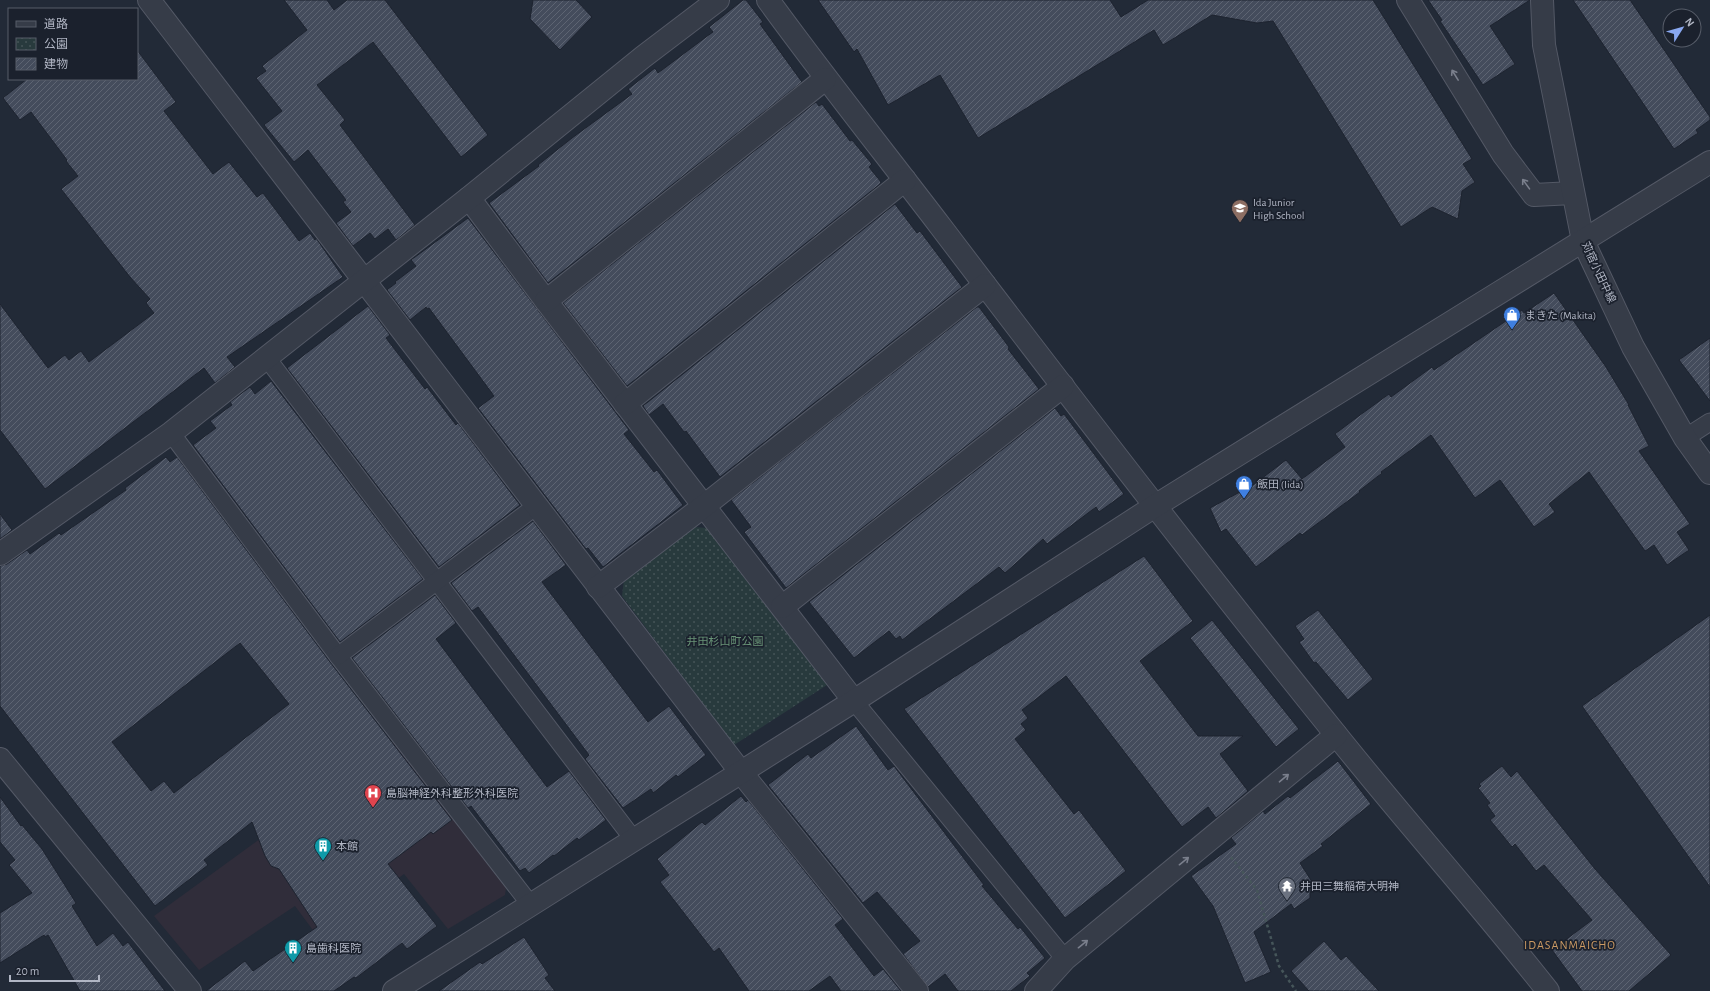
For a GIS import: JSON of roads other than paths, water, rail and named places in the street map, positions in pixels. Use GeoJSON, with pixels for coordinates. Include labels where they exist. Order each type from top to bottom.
{"type":"FeatureCollection","features":[{"type":"Feature","properties":{"kind":"street"},"geometry":{"type":"LineString","coordinates":[[149,0],[362,280],[740,771],[917,991]]}},
{"type":"Feature","properties":{"kind":"street"},"geometry":{"type":"LineString","coordinates":[[0,554],[171,433],[362,280],[469,198],[643,57],[718,0]]}},
{"type":"Feature","properties":{"kind":"street"},"geometry":{"type":"LineString","coordinates":[[768,0],[825,78],[1155,506],[1336,735],[1506,936],[1548,991]]}},
{"type":"Feature","properties":{"kind":"street"},"geometry":{"type":"LineString","coordinates":[[1408,0],[1504,154],[1534,195],[1573,193]]}},
{"type":"Feature","properties":{"kind":"street","name":"苅宿小田中線"},"geometry":{"type":"LineString","coordinates":[[1542,0],[1544,44],[1583,241],[1633,346],[1685,438],[1710,473]]}},
{"type":"Feature","properties":{"kind":"street"},"geometry":{"type":"LineString","coordinates":[[546,301],[825,78]]}},
{"type":"Feature","properties":{"kind":"street"},"geometry":{"type":"LineString","coordinates":[[394,991],[530,904],[634,840],[740,771],[854,701],[1155,506],[1710,162]]}},
{"type":"Feature","properties":{"kind":"street"},"geometry":{"type":"LineString","coordinates":[[625,404],[905,180]]}},
{"type":"Feature","properties":{"kind":"street"},"geometry":{"type":"LineString","coordinates":[[469,198],[546,301],[854,701]]}},
{"type":"Feature","properties":{"kind":"street"},"geometry":{"type":"LineString","coordinates":[[598,587],[704,506],[985,285]]}},
{"type":"Feature","properties":{"kind":"street"},"geometry":{"type":"LineString","coordinates":[[782,608],[1063,386]]}},
{"type":"Feature","properties":{"kind":"street"},"geometry":{"type":"LineString","coordinates":[[1036,991],[1065,959],[1336,735]]}},
{"type":"Feature","properties":{"kind":"street"},"geometry":{"type":"LineString","coordinates":[[0,759],[190,991]]}},
{"type":"Feature","properties":{"kind":"lane"},"geometry":{"type":"LineString","coordinates":[[266,357],[634,840]]}},
{"type":"Feature","properties":{"kind":"lane"},"geometry":{"type":"LineString","coordinates":[[1685,438],[1710,422]]}},
{"type":"Feature","properties":{"kind":"lane"},"geometry":{"type":"LineString","coordinates":[[171,433],[338,656],[530,904]]}},
{"type":"Feature","properties":{"kind":"lane"},"geometry":{"type":"LineString","coordinates":[[338,656],[437,583],[536,506]]}},
{"type":"Feature","properties":{"kind":"lane"},"geometry":{"type":"LineString","coordinates":[[854,701],[1065,959]]}},
{"type":"Feature","properties":{"kind":"place","name":"Ida Junior High School"},"geometry":{"type":"Point","coordinates":[1240,223]}},
{"type":"Feature","properties":{"kind":"place","name":"まきた (Makita)"},"geometry":{"type":"Point","coordinates":[1512,330]}},
{"type":"Feature","properties":{"kind":"place","name":"飯田 (Iida)"},"geometry":{"type":"Point","coordinates":[1244,499]}},
{"type":"Feature","properties":{"kind":"place","name":"島脳神経外科整形外科医院"},"geometry":{"type":"Point","coordinates":[373,808]}},
{"type":"Feature","properties":{"kind":"place","name":"本館"},"geometry":{"type":"Point","coordinates":[323,861]}},
{"type":"Feature","properties":{"kind":"place","name":"井田三舞稲荷大明神"},"geometry":{"type":"Point","coordinates":[1287,901]}},
{"type":"Feature","properties":{"kind":"place","name":"島歯科医院"},"geometry":{"type":"Point","coordinates":[293,963]}},
{"type":"Feature","properties":{"kind":"district","name":"IDASANMAICHO"},"geometry":{"type":"Point","coordinates":[1570,945]}},
{"type":"Feature","properties":{"kind":"park label","name":"井田杉山町公園"},"geometry":{"type":"Point","coordinates":[725,641]}}]}
